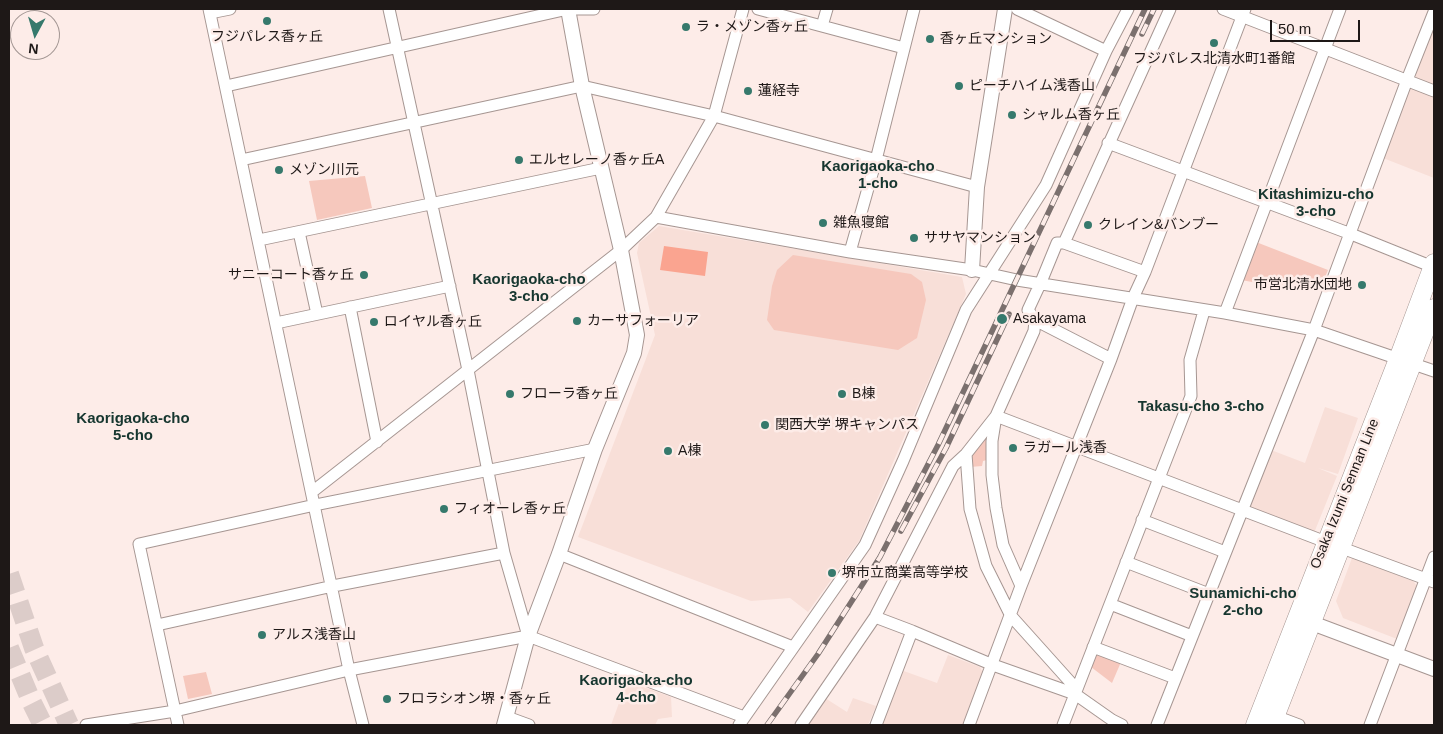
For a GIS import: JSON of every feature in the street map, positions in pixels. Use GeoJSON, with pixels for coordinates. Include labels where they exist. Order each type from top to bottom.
{"type":"FeatureCollection","features":[{"type":"Feature","properties":{"kind":"main road","name":"Osaka Izumi Sennan Line"},"geometry":{"type":"LineString","coordinates":[[1255,725],[1304,620],[1334,545],[1405,362],[1434,265]]}},
{"type":"Feature","properties":{"kind":"main road","name":"Osaka Izumi Sennan Line"},"geometry":{"type":"LineString","coordinates":[[1405,362],[1434,308]]}},
{"type":"Feature","properties":{"kind":"main road","name":"Osaka Izumi Sennan Line"},"geometry":{"type":"LineString","coordinates":[[1274,721],[1304,620]]}},
{"type":"Feature","properties":{"kind":"street"},"geometry":{"type":"LineString","coordinates":[[230,9],[210,11],[333,586],[349,670],[363,725]]}},
{"type":"Feature","properties":{"kind":"street"},"geometry":{"type":"LineString","coordinates":[[390,9],[468,370],[504,553],[528,636]]}},
{"type":"Feature","properties":{"kind":"street"},"geometry":{"type":"LineString","coordinates":[[226,86],[568,9],[594,9]]}},
{"type":"Feature","properties":{"kind":"street"},"geometry":{"type":"LineString","coordinates":[[530,725],[506,721],[528,636],[559,554],[595,449],[634,353],[637,335],[621,250],[582,86],[568,9]]}},
{"type":"Feature","properties":{"kind":"street"},"geometry":{"type":"LineString","coordinates":[[312,492],[621,250],[656,217],[714,116],[743,9]]}},
{"type":"Feature","properties":{"kind":"street"},"geometry":{"type":"LineString","coordinates":[[758,9],[904,48]]}},
{"type":"Feature","properties":{"kind":"street"},"geometry":{"type":"LineString","coordinates":[[822,26],[827,9]]}},
{"type":"Feature","properties":{"kind":"street"},"geometry":{"type":"LineString","coordinates":[[850,252],[876,160],[914,9]]}},
{"type":"Feature","properties":{"kind":"street"},"geometry":{"type":"LineString","coordinates":[[972,270],[977,187],[1005,9]]}},
{"type":"Feature","properties":{"kind":"street"},"geometry":{"type":"LineString","coordinates":[[1017,9],[1106,51]]}},
{"type":"Feature","properties":{"kind":"street"},"geometry":{"type":"LineString","coordinates":[[86,725],[175,711],[349,670],[528,636],[741,721],[865,545],[966,310],[1046,185],[1106,51],[1128,9]]}},
{"type":"Feature","properties":{"kind":"street"},"geometry":{"type":"LineString","coordinates":[[1064,243],[1170,9]]}},
{"type":"Feature","properties":{"kind":"street"},"geometry":{"type":"LineString","coordinates":[[1223,9],[1244,12],[1325,48],[1434,91]]}},
{"type":"Feature","properties":{"kind":"street"},"geometry":{"type":"LineString","coordinates":[[1225,314],[1340,9]]}},
{"type":"Feature","properties":{"kind":"street"},"geometry":{"type":"LineString","coordinates":[[969,725],[1021,586],[1111,360],[1133,298],[1145,272],[1244,12]]}},
{"type":"Feature","properties":{"kind":"street"},"geometry":{"type":"LineString","coordinates":[[1156,725],[1314,330],[1434,12]]}},
{"type":"Feature","properties":{"kind":"street"},"geometry":{"type":"LineString","coordinates":[[241,160],[582,86],[714,116],[977,187]]}},
{"type":"Feature","properties":{"kind":"street"},"geometry":{"type":"LineString","coordinates":[[1108,143],[1434,265]]}},
{"type":"Feature","properties":{"kind":"street"},"geometry":{"type":"LineString","coordinates":[[259,240],[601,168]]}},
{"type":"Feature","properties":{"kind":"street"},"geometry":{"type":"LineString","coordinates":[[656,217],[850,252],[972,270],[1017,280],[1041,282],[1314,330],[1434,371]]}},
{"type":"Feature","properties":{"kind":"street"},"geometry":{"type":"LineString","coordinates":[[299,232],[317,314]]}},
{"type":"Feature","properties":{"kind":"street"},"geometry":{"type":"LineString","coordinates":[[801,725],[874,617],[953,466],[966,454],[996,416],[1034,331],[1034,320],[1028,310],[1057,243],[1064,243],[1145,272]]}},
{"type":"Feature","properties":{"kind":"street"},"geometry":{"type":"LineString","coordinates":[[276,322],[450,286]]}},
{"type":"Feature","properties":{"kind":"street"},"geometry":{"type":"LineString","coordinates":[[350,307],[377,442]]}},
{"type":"Feature","properties":{"kind":"street"},"geometry":{"type":"LineString","coordinates":[[1063,725],[1191,396],[1190,360],[1204,311]]}},
{"type":"Feature","properties":{"kind":"street"},"geometry":{"type":"LineString","coordinates":[[1034,320],[1111,360]]}},
{"type":"Feature","properties":{"kind":"street"},"geometry":{"type":"LineString","coordinates":[[996,416],[1430,580]]}},
{"type":"Feature","properties":{"kind":"street"},"geometry":{"type":"LineString","coordinates":[[996,416],[992,441],[992,475],[996,508],[1003,546],[1021,586]]}},
{"type":"Feature","properties":{"kind":"street"},"geometry":{"type":"LineString","coordinates":[[178,725],[139,544],[315,505],[595,449]]}},
{"type":"Feature","properties":{"kind":"street"},"geometry":{"type":"LineString","coordinates":[[966,454],[970,509],[986,566],[1011,616],[1072,684],[1075,694]]}},
{"type":"Feature","properties":{"kind":"street"},"geometry":{"type":"LineString","coordinates":[[1142,520],[1226,552]]}},
{"type":"Feature","properties":{"kind":"street"},"geometry":{"type":"LineString","coordinates":[[157,625],[333,586],[504,553]]}},
{"type":"Feature","properties":{"kind":"street"},"geometry":{"type":"LineString","coordinates":[[559,554],[793,647]]}},
{"type":"Feature","properties":{"kind":"street"},"geometry":{"type":"LineString","coordinates":[[1370,725],[1397,655],[1430,580],[1434,557]]}},
{"type":"Feature","properties":{"kind":"street"},"geometry":{"type":"LineString","coordinates":[[1126,562],[1209,594]]}},
{"type":"Feature","properties":{"kind":"street"},"geometry":{"type":"LineString","coordinates":[[1110,604],[1192,636]]}},
{"type":"Feature","properties":{"kind":"street"},"geometry":{"type":"LineString","coordinates":[[874,617],[993,665],[1075,694],[1122,725]]}},
{"type":"Feature","properties":{"kind":"street"},"geometry":{"type":"LineString","coordinates":[[1304,620],[1434,669]]}},
{"type":"Feature","properties":{"kind":"street"},"geometry":{"type":"LineString","coordinates":[[876,725],[912,631]]}},
{"type":"Feature","properties":{"kind":"street"},"geometry":{"type":"LineString","coordinates":[[1093,647],[1175,678]]}},
{"type":"Feature","properties":{"kind":"street"},"geometry":{"type":"LineString","coordinates":[[1274,721],[1299,725]]}},
{"type":"Feature","properties":{"kind":"shaded area"},"geometry":{"type":"Polygon","coordinates":[[[1434,22],[1434,85],[1417,79],[1414,73],[1434,22]]]}},
{"type":"Feature","properties":{"kind":"shaded area"},"geometry":{"type":"Polygon","coordinates":[[[1410,87],[1434,96],[1434,178],[1383,158],[1410,87]]]}},
{"type":"Feature","properties":{"kind":"shaded area"},"geometry":{"type":"Polygon","coordinates":[[[365,176],[372,208],[317,220],[309,181],[365,176]]]}},
{"type":"Feature","properties":{"kind":"shaded area","name":"関西大学 堺キャンパス"},"geometry":{"type":"Polygon","coordinates":[[[659,226],[962,277],[966,294],[859,541],[808,612],[790,598],[751,601],[578,537],[655,335],[637,253],[639,243],[659,226]]]}},
{"type":"Feature","properties":{"kind":"shaded area"},"geometry":{"type":"Polygon","coordinates":[[[1256,242],[1328,270],[1323,282],[1313,281],[1308,292],[1241,280],[1256,242]]]}},
{"type":"Feature","properties":{"kind":"shaded area"},"geometry":{"type":"Polygon","coordinates":[[[664,246],[708,252],[705,276],[660,270],[664,246]]]}},
{"type":"Feature","properties":{"kind":"shaded area"},"geometry":{"type":"Polygon","coordinates":[[[793,255],[911,274],[922,282],[926,300],[917,338],[898,350],[774,330],[767,320],[772,286],[777,270],[793,255]]]}},
{"type":"Feature","properties":{"kind":"shaded area"},"geometry":{"type":"Polygon","coordinates":[[[1325,407],[1358,418],[1338,474],[1318,468],[1337,476],[1314,533],[1249,507],[1271,450],[1305,463],[1325,407]]]}},
{"type":"Feature","properties":{"kind":"shaded area"},"geometry":{"type":"Polygon","coordinates":[[[983,438],[987,438],[987,460],[983,461],[982,466],[970,467],[970,455],[983,438]]]}},
{"type":"Feature","properties":{"kind":"shaded area"},"geometry":{"type":"Polygon","coordinates":[[[1352,558],[1413,581],[1417,586],[1397,639],[1343,618],[1336,601],[1352,558]]]}},
{"type":"Feature","properties":{"kind":"shaded area"},"geometry":{"type":"Polygon","coordinates":[[[1099,653],[1121,662],[1112,683],[1091,667],[1094,656],[1099,653]]]}},
{"type":"Feature","properties":{"kind":"shaded area"},"geometry":{"type":"Polygon","coordinates":[[[948,655],[980,667],[983,673],[963,725],[880,725],[901,670],[937,683],[948,655]]]}},
{"type":"Feature","properties":{"kind":"shaded area"},"geometry":{"type":"Polygon","coordinates":[[[206,672],[212,694],[188,699],[183,676],[206,672]]]}},
{"type":"Feature","properties":{"kind":"shaded area"},"geometry":{"type":"Polygon","coordinates":[[[627,681],[671,697],[672,717],[658,719],[655,725],[611,725],[627,681]]]}},
{"type":"Feature","properties":{"kind":"shaded area"},"geometry":{"type":"Polygon","coordinates":[[[825,698],[847,712],[853,698],[876,706],[868,725],[807,725],[825,698]]]}},
{"type":"Feature","properties":{"kind":"tunnel"},"geometry":{"type":"LineString","coordinates":[[9,574],[34,648],[69,725]]}},
{"type":"Feature","properties":{"kind":"tunnel"},"geometry":{"type":"LineString","coordinates":[[9,648],[43,725]]}},
{"type":"Feature","properties":{"kind":"railway"},"geometry":{"type":"LineString","coordinates":[[767,725],[818,654],[880,557],[938,445],[1145,9]]}},
{"type":"Feature","properties":{"kind":"railway"},"geometry":{"type":"LineString","coordinates":[[1142,34],[1154,9]]}},
{"type":"Feature","properties":{"kind":"railway"},"geometry":{"type":"LineString","coordinates":[[901,531],[946,448],[1009,314]]}},
{"type":"Feature","properties":{"kind":"place","name":"フジパレス香ヶ丘"},"geometry":{"type":"Point","coordinates":[267,21]}},
{"type":"Feature","properties":{"kind":"place","name":"ラ・メゾン香ヶ丘"},"geometry":{"type":"Point","coordinates":[686,27]}},
{"type":"Feature","properties":{"kind":"place","name":"香ヶ丘マンション"},"geometry":{"type":"Point","coordinates":[930,39]}},
{"type":"Feature","properties":{"kind":"place","name":"フジパレス北清水町1番館"},"geometry":{"type":"Point","coordinates":[1214,43]}},
{"type":"Feature","properties":{"kind":"place","name":"ピーチハイム浅香山"},"geometry":{"type":"Point","coordinates":[959,86]}},
{"type":"Feature","properties":{"kind":"place","name":"蓮経寺"},"geometry":{"type":"Point","coordinates":[748,91]}},
{"type":"Feature","properties":{"kind":"place","name":"シャルム香ヶ丘"},"geometry":{"type":"Point","coordinates":[1012,115]}},
{"type":"Feature","properties":{"kind":"place","name":"エルセレーノ香ヶ丘A"},"geometry":{"type":"Point","coordinates":[519,160]}},
{"type":"Feature","properties":{"kind":"place","name":"メゾン川元"},"geometry":{"type":"Point","coordinates":[279,170]}},
{"type":"Feature","properties":{"kind":"place","name":"雑魚寝館"},"geometry":{"type":"Point","coordinates":[823,223]}},
{"type":"Feature","properties":{"kind":"place","name":"クレイン&バンブー"},"geometry":{"type":"Point","coordinates":[1088,225]}},
{"type":"Feature","properties":{"kind":"place","name":"ササヤマンション"},"geometry":{"type":"Point","coordinates":[914,238]}},
{"type":"Feature","properties":{"kind":"place","name":"サニーコート香ヶ丘"},"geometry":{"type":"Point","coordinates":[364,275]}},
{"type":"Feature","properties":{"kind":"place","name":"市営北清水団地"},"geometry":{"type":"Point","coordinates":[1362,285]}},
{"type":"Feature","properties":{"kind":"place","name":"Asakayama"},"geometry":{"type":"Point","coordinates":[1002,319]}},
{"type":"Feature","properties":{"kind":"place","name":"カーサフォーリア"},"geometry":{"type":"Point","coordinates":[577,321]}},
{"type":"Feature","properties":{"kind":"place","name":"ロイヤル香ヶ丘"},"geometry":{"type":"Point","coordinates":[374,322]}},
{"type":"Feature","properties":{"kind":"place","name":"フローラ香ヶ丘"},"geometry":{"type":"Point","coordinates":[510,394]}},
{"type":"Feature","properties":{"kind":"place","name":"B棟"},"geometry":{"type":"Point","coordinates":[842,394]}},
{"type":"Feature","properties":{"kind":"place","name":"関西大学 堺キャンパス"},"geometry":{"type":"Point","coordinates":[765,425]}},
{"type":"Feature","properties":{"kind":"place","name":"ラガール浅香"},"geometry":{"type":"Point","coordinates":[1013,448]}},
{"type":"Feature","properties":{"kind":"place","name":"A棟"},"geometry":{"type":"Point","coordinates":[668,451]}},
{"type":"Feature","properties":{"kind":"place","name":"フィオーレ香ヶ丘"},"geometry":{"type":"Point","coordinates":[444,509]}},
{"type":"Feature","properties":{"kind":"place","name":"堺市立商業高等学校"},"geometry":{"type":"Point","coordinates":[832,573]}},
{"type":"Feature","properties":{"kind":"place","name":"アルス浅香山"},"geometry":{"type":"Point","coordinates":[262,635]}},
{"type":"Feature","properties":{"kind":"place","name":"フロラシオン堺・香ヶ丘"},"geometry":{"type":"Point","coordinates":[387,699]}},
{"type":"Feature","properties":{"kind":"district","name":"Kaorigaoka-cho 1-cho"},"geometry":{"type":"Point","coordinates":[878,176]}},
{"type":"Feature","properties":{"kind":"district","name":"Kitashimizu-cho 3-cho"},"geometry":{"type":"Point","coordinates":[1316,204]}},
{"type":"Feature","properties":{"kind":"district","name":"Kaorigaoka-cho 3-cho"},"geometry":{"type":"Point","coordinates":[529,288]}},
{"type":"Feature","properties":{"kind":"district","name":"Takasu-cho 3-cho"},"geometry":{"type":"Point","coordinates":[1201,407]}},
{"type":"Feature","properties":{"kind":"district","name":"Kaorigaoka-cho 5-cho"},"geometry":{"type":"Point","coordinates":[133,428]}},
{"type":"Feature","properties":{"kind":"district","name":"Sunamichi-cho 2-cho"},"geometry":{"type":"Point","coordinates":[1243,602]}},
{"type":"Feature","properties":{"kind":"district","name":"Kaorigaoka-cho 4-cho"},"geometry":{"type":"Point","coordinates":[636,690]}}]}
